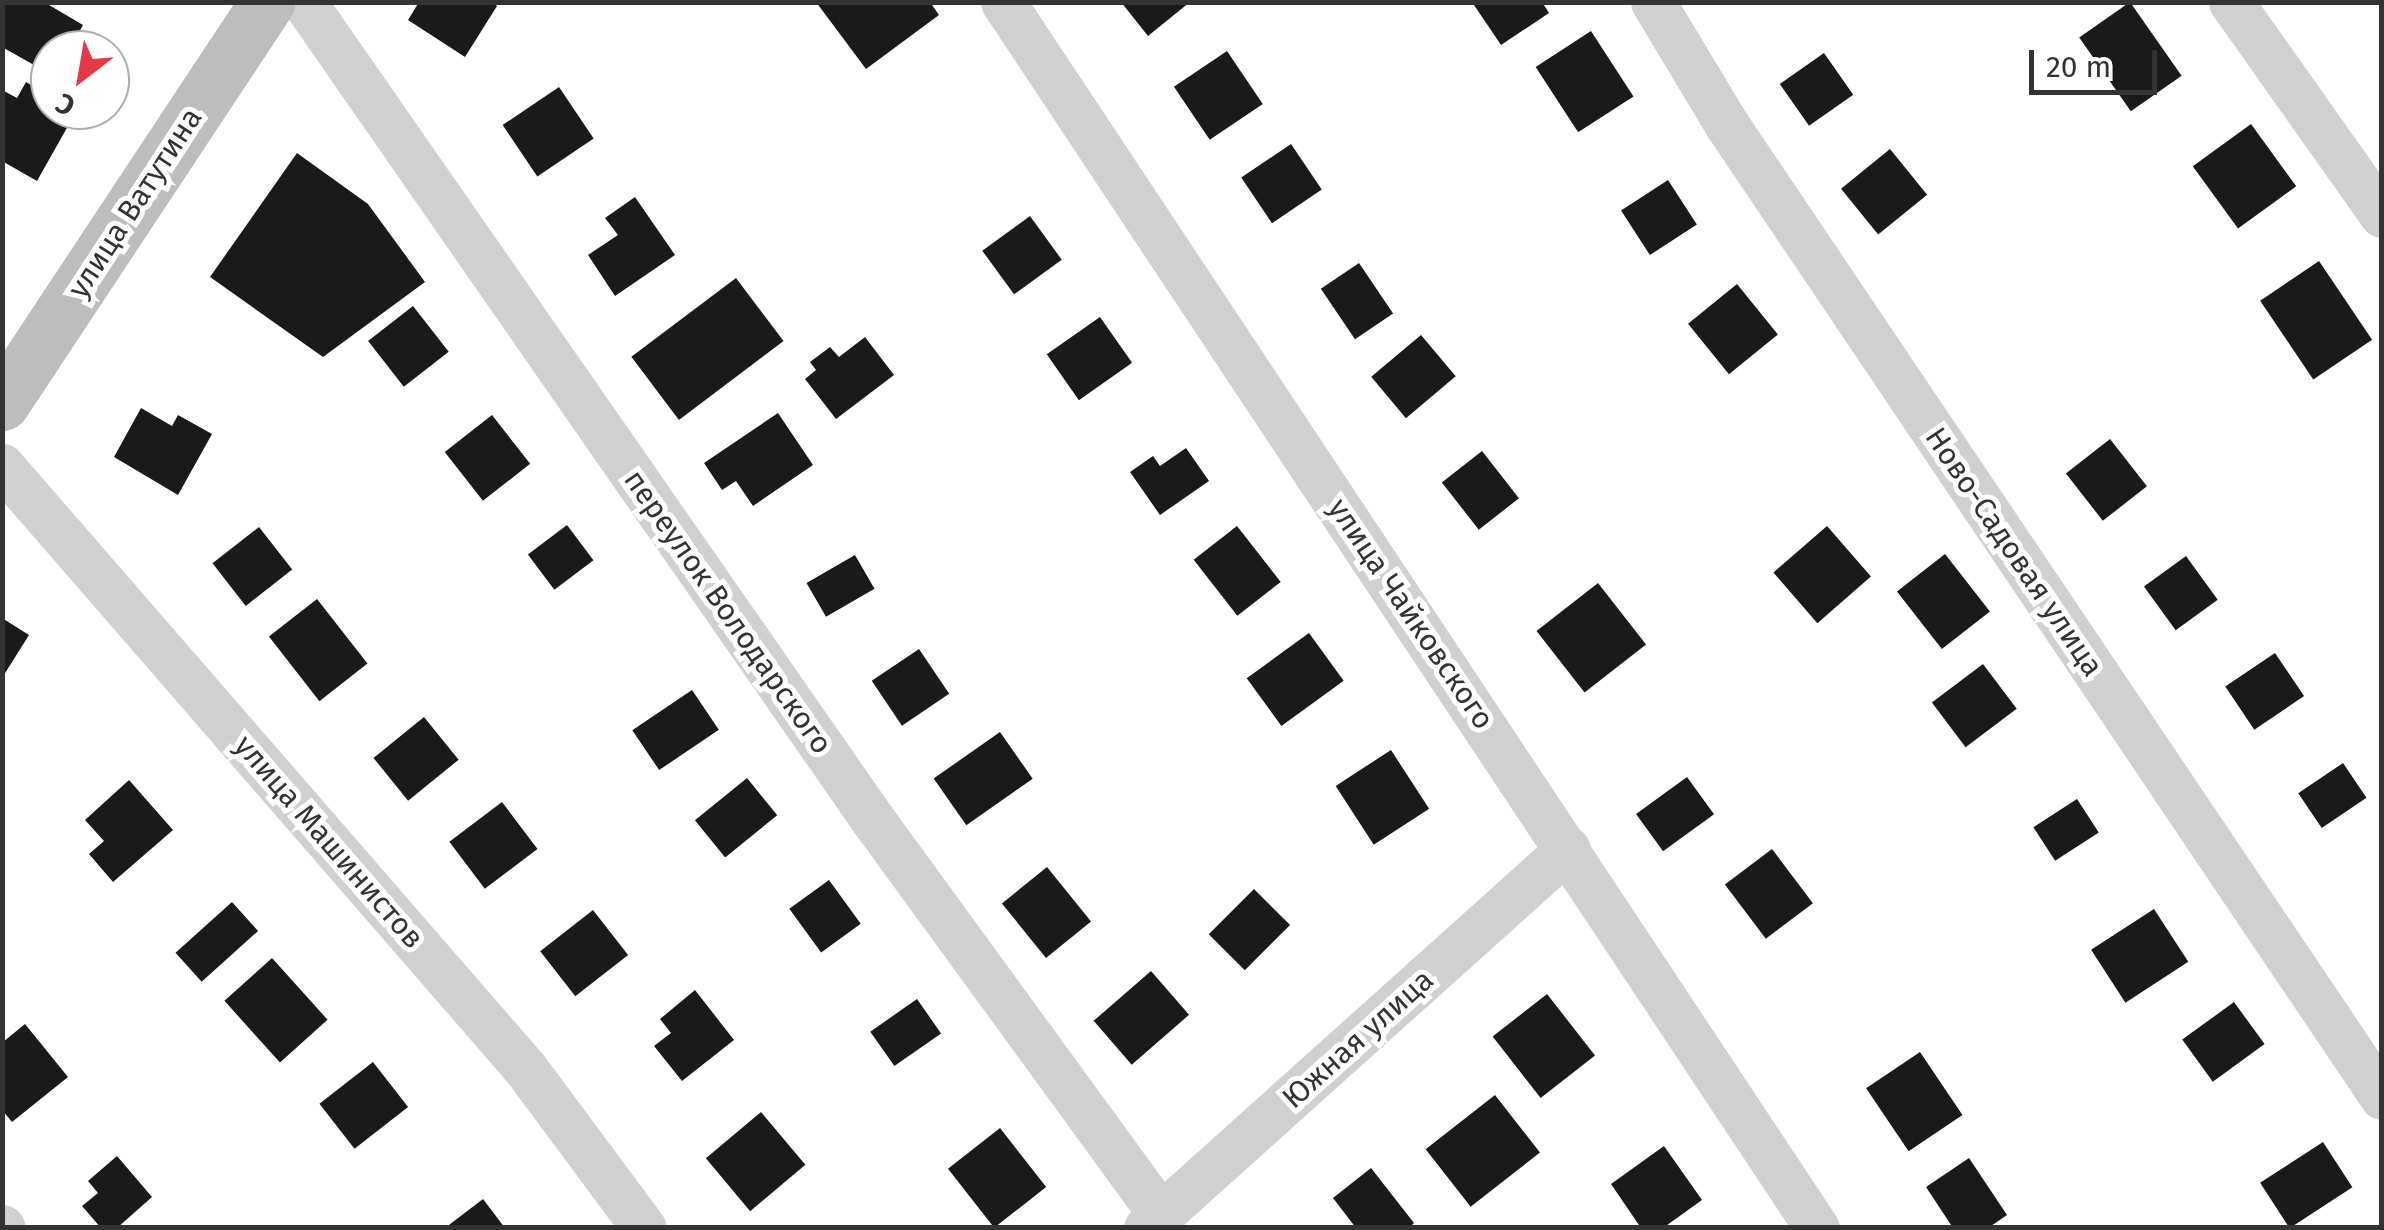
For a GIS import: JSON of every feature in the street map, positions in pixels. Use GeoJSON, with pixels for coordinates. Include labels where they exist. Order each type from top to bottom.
{"type":"FeatureCollection","features":[{"type":"Feature","properties":{"kind":"main road","name":"улица Ватутина"},"geometry":{"type":"LineString","coordinates":[[2,403],[268,2]]}},
{"type":"Feature","properties":{"kind":"street","name":"переулок Володарского"},"geometry":{"type":"LineString","coordinates":[[304,2],[1154,1222]]}},
{"type":"Feature","properties":{"kind":"street","name":"улица Чайковского"},"geometry":{"type":"LineString","coordinates":[[1004,2],[1817,1228]]}},
{"type":"Feature","properties":{"kind":"street","name":"Ново-Садовая улица"},"geometry":{"type":"LineString","coordinates":[[1653,2],[1727,125],[2382,1097]]}},
{"type":"Feature","properties":{"kind":"street"},"geometry":{"type":"LineString","coordinates":[[2231,2],[2382,215]]}},
{"type":"Feature","properties":{"kind":"street","name":"улица Машинистов"},"geometry":{"type":"LineString","coordinates":[[2,466],[525,1068],[644,1228]]}},
{"type":"Feature","properties":{"kind":"street","name":"Южная улица"},"geometry":{"type":"LineString","coordinates":[[1154,1222],[1568,849]]}},
{"type":"Feature","properties":{"kind":"building"},"geometry":{"type":"Polygon","coordinates":[[[2,2],[44,2],[83,25],[80,30],[30,30],[30,63],[2,47],[2,2]]]}},
{"type":"Feature","properties":{"kind":"building"},"geometry":{"type":"Polygon","coordinates":[[[419,2],[492,2],[497,6],[465,57],[408,20],[419,2]]]}},
{"type":"Feature","properties":{"kind":"building"},"geometry":{"type":"Polygon","coordinates":[[[816,2],[930,2],[939,15],[866,69],[816,2]]]}},
{"type":"Feature","properties":{"kind":"building"},"geometry":{"type":"Polygon","coordinates":[[[1121,2],[1190,2],[1148,36],[1121,2]]]}},
{"type":"Feature","properties":{"kind":"building"},"geometry":{"type":"Polygon","coordinates":[[[1472,2],[1542,2],[1549,13],[1501,45],[1472,2]]]}},
{"type":"Feature","properties":{"kind":"building"},"geometry":{"type":"Polygon","coordinates":[[[2130,2],[2182,76],[2131,111],[2079,38],[2130,2]]]}},
{"type":"Feature","properties":{"kind":"building"},"geometry":{"type":"Polygon","coordinates":[[[1591,31],[1633,96],[1578,132],[1536,67],[1591,31]]]}},
{"type":"Feature","properties":{"kind":"building"},"geometry":{"type":"Polygon","coordinates":[[[1227,51],[1263,104],[1210,140],[1174,87],[1227,51]]]}},
{"type":"Feature","properties":{"kind":"building"},"geometry":{"type":"Polygon","coordinates":[[[1824,53],[1853,95],[1809,126],[1780,84],[1824,53]]]}},
{"type":"Feature","properties":{"kind":"building"},"geometry":{"type":"Polygon","coordinates":[[[26,82],[30,84],[30,130],[66,130],[37,181],[2,161],[2,90],[17,98],[26,82]]]}},
{"type":"Feature","properties":{"kind":"building"},"geometry":{"type":"Polygon","coordinates":[[[559,87],[594,138],[537,176],[503,125],[559,87]]]}},
{"type":"Feature","properties":{"kind":"building"},"geometry":{"type":"Polygon","coordinates":[[[2251,124],[2296,186],[2238,229],[2193,166],[2251,124]]]}},
{"type":"Feature","properties":{"kind":"building"},"geometry":{"type":"Polygon","coordinates":[[[1291,144],[1322,190],[1272,223],[1241,178],[1291,144]]]}},
{"type":"Feature","properties":{"kind":"building"},"geometry":{"type":"Polygon","coordinates":[[[1890,149],[1927,195],[1878,234],[1841,189],[1890,149]]]}},
{"type":"Feature","properties":{"kind":"building"},"geometry":{"type":"Polygon","coordinates":[[[297,153],[368,204],[425,282],[323,357],[210,277],[297,153]]]}},
{"type":"Feature","properties":{"kind":"building"},"geometry":{"type":"Polygon","coordinates":[[[1668,180],[1697,224],[1650,255],[1621,210],[1668,180]]]}},
{"type":"Feature","properties":{"kind":"building"},"geometry":{"type":"Polygon","coordinates":[[[635,197],[675,255],[615,296],[588,255],[618,235],[605,218],[635,197]]]}},
{"type":"Feature","properties":{"kind":"building"},"geometry":{"type":"Polygon","coordinates":[[[1030,216],[1062,260],[1014,294],[982,251],[1030,216]]]}},
{"type":"Feature","properties":{"kind":"building"},"geometry":{"type":"Polygon","coordinates":[[[2319,261],[2372,340],[2313,379],[2260,301],[2319,261]]]}},
{"type":"Feature","properties":{"kind":"building"},"geometry":{"type":"Polygon","coordinates":[[[1359,263],[1393,314],[1355,339],[1321,289],[1359,263]]]}},
{"type":"Feature","properties":{"kind":"building"},"geometry":{"type":"Polygon","coordinates":[[[736,278],[784,341],[679,420],[631,357],[736,278]]]}},
{"type":"Feature","properties":{"kind":"building"},"geometry":{"type":"Polygon","coordinates":[[[1737,284],[1778,335],[1729,374],[1688,324],[1737,284]]]}},
{"type":"Feature","properties":{"kind":"building"},"geometry":{"type":"Polygon","coordinates":[[[413,306],[449,352],[404,387],[368,341],[413,306]]]}},
{"type":"Feature","properties":{"kind":"building"},"geometry":{"type":"Polygon","coordinates":[[[1100,317],[1132,363],[1079,400],[1047,354],[1100,317]]]}},
{"type":"Feature","properties":{"kind":"building"},"geometry":{"type":"Polygon","coordinates":[[[1421,335],[1456,376],[1406,418],[1371,377],[1421,335]]]}},
{"type":"Feature","properties":{"kind":"building"},"geometry":{"type":"Polygon","coordinates":[[[865,337],[894,375],[836,419],[805,379],[816,370],[810,362],[830,347],[839,357],[865,337]]]}},
{"type":"Feature","properties":{"kind":"building"},"geometry":{"type":"Polygon","coordinates":[[[141,408],[172,426],[178,415],[212,434],[178,495],[114,457],[141,408]]]}},
{"type":"Feature","properties":{"kind":"building"},"geometry":{"type":"Polygon","coordinates":[[[778,413],[813,465],[753,506],[736,481],[722,490],[704,463],[778,413]]]}},
{"type":"Feature","properties":{"kind":"building"},"geometry":{"type":"Polygon","coordinates":[[[492,415],[530,464],[483,501],[445,452],[492,415]]]}},
{"type":"Feature","properties":{"kind":"building"},"geometry":{"type":"Polygon","coordinates":[[[2110,439],[2147,486],[2103,521],[2066,473],[2110,439]]]}},
{"type":"Feature","properties":{"kind":"building"},"geometry":{"type":"Polygon","coordinates":[[[1186,448],[1209,481],[1160,515],[1130,472],[1153,456],[1160,466],[1186,448]]]}},
{"type":"Feature","properties":{"kind":"building"},"geometry":{"type":"Polygon","coordinates":[[[1482,451],[1519,498],[1479,530],[1442,482],[1482,451]]]}},
{"type":"Feature","properties":{"kind":"building"},"geometry":{"type":"Polygon","coordinates":[[[567,525],[593,560],[554,590],[528,554],[567,525]]]}},
{"type":"Feature","properties":{"kind":"building"},"geometry":{"type":"Polygon","coordinates":[[[1237,526],[1281,582],[1237,616],[1194,560],[1237,526]]]}},
{"type":"Feature","properties":{"kind":"building"},"geometry":{"type":"Polygon","coordinates":[[[1827,526],[1871,577],[1817,623],[1773,573],[1827,526]]]}},
{"type":"Feature","properties":{"kind":"building"},"geometry":{"type":"Polygon","coordinates":[[[259,527],[292,570],[246,606],[213,563],[259,527]]]}},
{"type":"Feature","properties":{"kind":"building"},"geometry":{"type":"Polygon","coordinates":[[[1945,554],[1990,612],[1942,649],[1897,592],[1945,554]]]}},
{"type":"Feature","properties":{"kind":"building"},"geometry":{"type":"Polygon","coordinates":[[[855,555],[874,589],[826,617],[807,583],[855,555]]]}},
{"type":"Feature","properties":{"kind":"building"},"geometry":{"type":"Polygon","coordinates":[[[2186,556],[2218,600],[2176,630],[2144,587],[2186,556]]]}},
{"type":"Feature","properties":{"kind":"building"},"geometry":{"type":"Polygon","coordinates":[[[1598,583],[1646,644],[1585,692],[1537,631],[1598,583]]]}},
{"type":"Feature","properties":{"kind":"building"},"geometry":{"type":"Polygon","coordinates":[[[317,599],[367,664],[319,701],[269,637],[317,599]]]}},
{"type":"Feature","properties":{"kind":"building"},"geometry":{"type":"Polygon","coordinates":[[[2,618],[29,635],[2,678],[2,618]]]}},
{"type":"Feature","properties":{"kind":"building"},"geometry":{"type":"Polygon","coordinates":[[[1309,633],[1344,681],[1281,726],[1247,678],[1309,633]]]}},
{"type":"Feature","properties":{"kind":"building"},"geometry":{"type":"Polygon","coordinates":[[[919,649],[949,694],[902,726],[872,681],[919,649]]]}},
{"type":"Feature","properties":{"kind":"building"},"geometry":{"type":"Polygon","coordinates":[[[2275,653],[2304,696],[2254,730],[2225,687],[2275,653]]]}},
{"type":"Feature","properties":{"kind":"building"},"geometry":{"type":"Polygon","coordinates":[[[1983,664],[2017,709],[1966,747],[1932,703],[1983,664]]]}},
{"type":"Feature","properties":{"kind":"building"},"geometry":{"type":"Polygon","coordinates":[[[692,690],[719,730],[659,770],[632,730],[692,690]]]}},
{"type":"Feature","properties":{"kind":"building"},"geometry":{"type":"Polygon","coordinates":[[[424,717],[459,760],[408,801],[373,758],[424,717]]]}},
{"type":"Feature","properties":{"kind":"building"},"geometry":{"type":"Polygon","coordinates":[[[1000,732],[1033,779],[966,825],[934,778],[1000,732]]]}},
{"type":"Feature","properties":{"kind":"building"},"geometry":{"type":"Polygon","coordinates":[[[1391,750],[1429,809],[1374,845],[1336,786],[1391,750]]]}},
{"type":"Feature","properties":{"kind":"building"},"geometry":{"type":"Polygon","coordinates":[[[2343,763],[2366,798],[2322,828],[2298,793],[2343,763]]]}},
{"type":"Feature","properties":{"kind":"building"},"geometry":{"type":"Polygon","coordinates":[[[1687,777],[1714,814],[1663,851],[1636,814],[1687,777]]]}},
{"type":"Feature","properties":{"kind":"building"},"geometry":{"type":"Polygon","coordinates":[[[747,778],[777,815],[725,857],[695,820],[747,778]]]}},
{"type":"Feature","properties":{"kind":"building"},"geometry":{"type":"Polygon","coordinates":[[[129,780],[173,830],[113,882],[89,854],[104,841],[85,820],[129,780]]]}},
{"type":"Feature","properties":{"kind":"building"},"geometry":{"type":"Polygon","coordinates":[[[2077,799],[2099,833],[2055,861],[2033,827],[2077,799]]]}},
{"type":"Feature","properties":{"kind":"building"},"geometry":{"type":"Polygon","coordinates":[[[502,802],[538,849],[485,889],[449,842],[502,802]]]}},
{"type":"Feature","properties":{"kind":"building"},"geometry":{"type":"Polygon","coordinates":[[[1772,849],[1813,903],[1766,939],[1725,885],[1772,849]]]}},
{"type":"Feature","properties":{"kind":"building"},"geometry":{"type":"Polygon","coordinates":[[[1047,867],[1091,921],[1046,958],[1002,904],[1047,867]]]}},
{"type":"Feature","properties":{"kind":"building"},"geometry":{"type":"Polygon","coordinates":[[[829,880],[861,924],[821,952],[789,909],[829,880]]]}},
{"type":"Feature","properties":{"kind":"building"},"geometry":{"type":"Polygon","coordinates":[[[1254,889],[1290,925],[1245,970],[1209,934],[1254,889]]]}},
{"type":"Feature","properties":{"kind":"building"},"geometry":{"type":"Polygon","coordinates":[[[232,902],[258,931],[202,982],[176,953],[232,902]]]}},
{"type":"Feature","properties":{"kind":"building"},"geometry":{"type":"Polygon","coordinates":[[[2154,909],[2188,962],[2125,1003],[2091,950],[2154,909]]]}},
{"type":"Feature","properties":{"kind":"building"},"geometry":{"type":"Polygon","coordinates":[[[593,910],[628,955],[575,996],[540,951],[593,910]]]}},
{"type":"Feature","properties":{"kind":"building"},"geometry":{"type":"Polygon","coordinates":[[[272,958],[328,1020],[280,1063],[224,1001],[272,958]]]}},
{"type":"Feature","properties":{"kind":"building"},"geometry":{"type":"Polygon","coordinates":[[[1151,971],[1189,1015],[1132,1065],[1094,1021],[1151,971]]]}},
{"type":"Feature","properties":{"kind":"building"},"geometry":{"type":"Polygon","coordinates":[[[695,990],[734,1040],[682,1081],[654,1046],[671,1033],[660,1019],[695,990]]]}},
{"type":"Feature","properties":{"kind":"building"},"geometry":{"type":"Polygon","coordinates":[[[1547,994],[1595,1055],[1541,1098],[1493,1036],[1547,994]]]}},
{"type":"Feature","properties":{"kind":"building"},"geometry":{"type":"Polygon","coordinates":[[[917,999],[941,1033],[894,1066],[870,1032],[917,999]]]}},
{"type":"Feature","properties":{"kind":"building"},"geometry":{"type":"Polygon","coordinates":[[[2234,1002],[2265,1044],[2213,1082],[2182,1040],[2234,1002]]]}},
{"type":"Feature","properties":{"kind":"building"},"geometry":{"type":"Polygon","coordinates":[[[25,1024],[68,1077],[12,1122],[3,1111],[3,1042],[25,1024]]]}},
{"type":"Feature","properties":{"kind":"building"},"geometry":{"type":"Polygon","coordinates":[[[1920,1052],[1962,1115],[1909,1151],[1866,1088],[1920,1052]]]}},
{"type":"Feature","properties":{"kind":"building"},"geometry":{"type":"Polygon","coordinates":[[[373,1062],[408,1107],[355,1149],[319,1104],[373,1062]]]}},
{"type":"Feature","properties":{"kind":"building"},"geometry":{"type":"Polygon","coordinates":[[[1495,1095],[1540,1153],[1471,1207],[1426,1149],[1495,1095]]]}},
{"type":"Feature","properties":{"kind":"building"},"geometry":{"type":"Polygon","coordinates":[[[761,1112],[805,1165],[750,1211],[706,1158],[761,1112]]]}},
{"type":"Feature","properties":{"kind":"building"},"geometry":{"type":"Polygon","coordinates":[[[1000,1128],[1046,1187],[994,1228],[948,1169],[1000,1128]]]}},
{"type":"Feature","properties":{"kind":"building"},"geometry":{"type":"Polygon","coordinates":[[[2323,1142],[2352,1187],[2289,1228],[2260,1183],[2323,1142]]]}},
{"type":"Feature","properties":{"kind":"building"},"geometry":{"type":"Polygon","coordinates":[[[1664,1146],[1702,1200],[1663,1228],[1641,1228],[1611,1184],[1664,1146]]]}},
{"type":"Feature","properties":{"kind":"building"},"geometry":{"type":"Polygon","coordinates":[[[117,1156],[152,1197],[117,1228],[101,1228],[82,1206],[98,1193],[88,1181],[117,1156]]]}},
{"type":"Feature","properties":{"kind":"building"},"geometry":{"type":"Polygon","coordinates":[[[1969,1158],[2007,1215],[1988,1228],[1953,1228],[1926,1187],[1969,1158]]]}},
{"type":"Feature","properties":{"kind":"building"},"geometry":{"type":"Polygon","coordinates":[[[1371,1168],[1414,1223],[1409,1228],[1356,1228],[1333,1198],[1371,1168]]]}},
{"type":"Feature","properties":{"kind":"building"},"geometry":{"type":"Polygon","coordinates":[[[483,1199],[505,1228],[445,1228],[483,1199]]]}}]}
